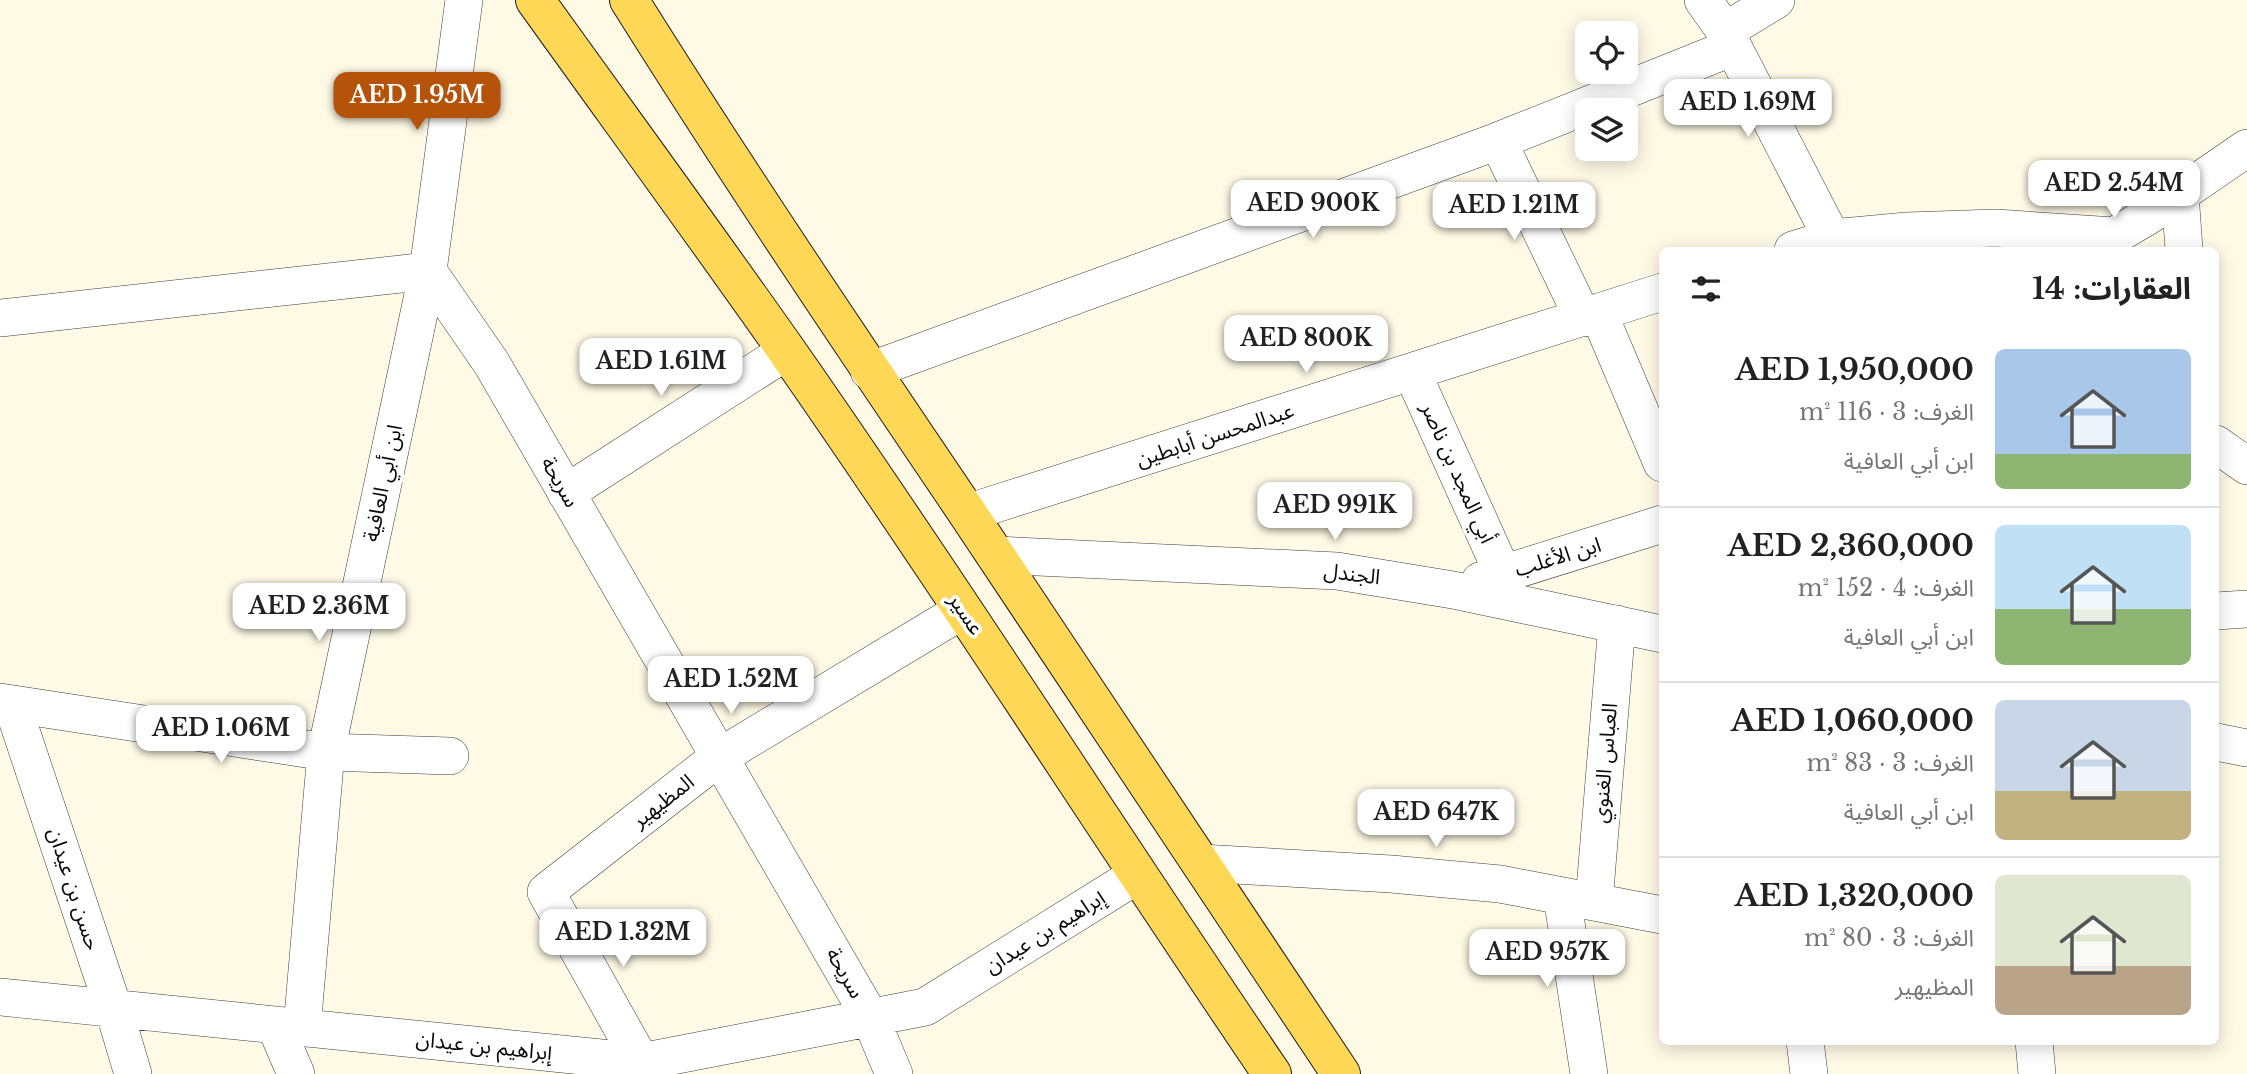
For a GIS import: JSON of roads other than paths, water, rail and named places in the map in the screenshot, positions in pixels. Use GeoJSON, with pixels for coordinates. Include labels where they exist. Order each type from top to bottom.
{"type":"FeatureCollection","features":[{"type":"Feature","properties":{"kind":"main road"},"geometry":{"type":"LineString","coordinates":[[535,0],[651,161]]}},
{"type":"Feature","properties":{"kind":"main road"},"geometry":{"type":"LineString","coordinates":[[562,0],[651,161]]}},
{"type":"Feature","properties":{"kind":"main road"},"geometry":{"type":"LineString","coordinates":[[629,0],[701,116],[869,371],[967,513],[1341,1074]]}},
{"type":"Feature","properties":{"kind":"main road","name":"عسير"},"geometry":{"type":"LineString","coordinates":[[651,161],[787,351],[1272,1074]]}},
{"type":"Feature","properties":{"kind":"street","name":"ابن أبي العافية"},"geometry":{"type":"LineString","coordinates":[[296,1074],[289,1027],[326,752],[428,271],[464,0]]}},
{"type":"Feature","properties":{"kind":"street"},"geometry":{"type":"LineString","coordinates":[[1703,0],[1729,39],[1835,244]]}},
{"type":"Feature","properties":{"kind":"street"},"geometry":{"type":"LineString","coordinates":[[869,371],[1498,141],[1729,39],[1776,0]]}},
{"type":"Feature","properties":{"kind":"street"},"geometry":{"type":"LineString","coordinates":[[1498,141],[1591,315],[1659,457]]}},
{"type":"Feature","properties":{"kind":"street"},"geometry":{"type":"LineString","coordinates":[[1814,247],[1907,231],[1996,228],[2114,236],[2247,148]]}},
{"type":"Feature","properties":{"kind":"street"},"geometry":{"type":"LineString","coordinates":[[2180,193],[2185,247]]}},
{"type":"Feature","properties":{"kind":"street"},"geometry":{"type":"LineString","coordinates":[[2132,247],[2148,216]]}},
{"type":"Feature","properties":{"kind":"street"},"geometry":{"type":"LineString","coordinates":[[0,318],[428,271]]}},
{"type":"Feature","properties":{"kind":"street","name":"سريحة"},"geometry":{"type":"LineString","coordinates":[[428,271],[492,364],[870,1017],[894,1074]]}},
{"type":"Feature","properties":{"kind":"street","name":"عبدالمحسن أبابطين"},"geometry":{"type":"LineString","coordinates":[[967,513],[1659,293]]}},
{"type":"Feature","properties":{"kind":"street"},"geometry":{"type":"LineString","coordinates":[[566,493],[787,351]]}},
{"type":"Feature","properties":{"kind":"street","name":"أبي المجد بن ناصر"},"geometry":{"type":"LineString","coordinates":[[1412,372],[1503,574]]}},
{"type":"Feature","properties":{"kind":"street"},"geometry":{"type":"LineString","coordinates":[[2219,446],[2247,466]]}},
{"type":"Feature","properties":{"kind":"street","name":"ابن الأغلب"},"geometry":{"type":"LineString","coordinates":[[1452,590],[1659,525]]}},
{"type":"Feature","properties":{"kind":"street","name":"الجندل"},"geometry":{"type":"LineString","coordinates":[[995,555],[1337,570],[1452,590],[1659,633]]}},
{"type":"Feature","properties":{"kind":"street"},"geometry":{"type":"LineString","coordinates":[[2219,611],[2247,609]]}},
{"type":"Feature","properties":{"kind":"street","name":"المظيهير"},"geometry":{"type":"LineString","coordinates":[[644,1068],[546,892],[719,757],[963,610]]}},
{"type":"Feature","properties":{"kind":"street","name":"العباس الغنوي"},"geometry":{"type":"LineString","coordinates":[[1589,1074],[1578,899],[1617,624]]}},
{"type":"Feature","properties":{"kind":"street"},"geometry":{"type":"LineString","coordinates":[[6,703],[326,752],[450,755]]}},
{"type":"Feature","properties":{"kind":"street","name":"حسن بن عيدان"},"geometry":{"type":"LineString","coordinates":[[6,703],[114,1010],[133,1074]]}},
{"type":"Feature","properties":{"kind":"street"},"geometry":{"type":"LineString","coordinates":[[2219,743],[2247,748]]}},
{"type":"Feature","properties":{"kind":"street"},"geometry":{"type":"LineString","coordinates":[[1201,863],[1391,874],[1500,884],[1659,914]]}},
{"type":"Feature","properties":{"kind":"street","name":"إبراهيم بن عيدان"},"geometry":{"type":"LineString","coordinates":[[0,997],[289,1027],[477,1059],[644,1068],[925,1007],[1137,875]]}},
{"type":"Feature","properties":{"kind":"street"},"geometry":{"type":"LineString","coordinates":[[1805,1045],[1808,1074]]}},
{"type":"Feature","properties":{"kind":"street"},"geometry":{"type":"LineString","coordinates":[[2035,1045],[2037,1074]]}}]}
